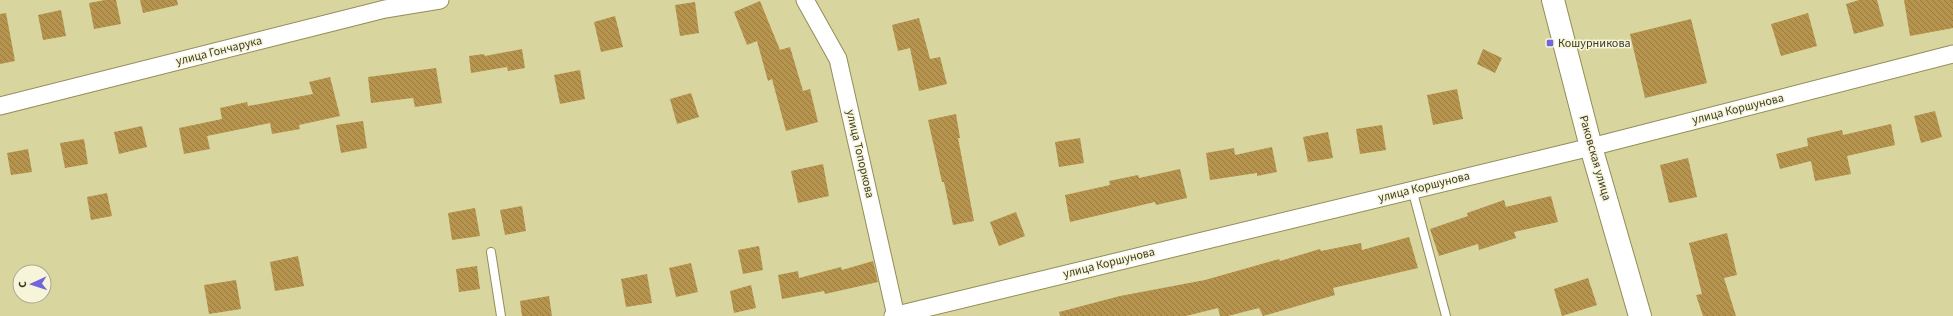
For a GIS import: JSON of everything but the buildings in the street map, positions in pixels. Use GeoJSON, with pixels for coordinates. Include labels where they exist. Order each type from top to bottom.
{"type":"FeatureCollection","features":[{"type":"Feature","properties":{"kind":"main road","name":"Раковская улица"},"geometry":{"type":"LineString","coordinates":[[1553,0],[1591,147],[1640,316]]}},
{"type":"Feature","properties":{"kind":"street","name":"улица Гончарука"},"geometry":{"type":"LineString","coordinates":[[0,106],[384,5],[440,0]]}},
{"type":"Feature","properties":{"kind":"street","name":"улица Топоркова"},"geometry":{"type":"LineString","coordinates":[[804,0],[838,59],[895,316]]}},
{"type":"Feature","properties":{"kind":"street","name":"улица Коршунова"},"geometry":{"type":"LineString","coordinates":[[895,316],[1412,189],[1591,147],[1953,54]]}},
{"type":"Feature","properties":{"kind":"lane"},"geometry":{"type":"LineString","coordinates":[[1412,189],[1446,316]]}},
{"type":"Feature","properties":{"kind":"lane"},"geometry":{"type":"LineString","coordinates":[[492,252],[501,316]]}},
{"type":"Feature","properties":{"kind":"place","name":"Кошурникова"},"geometry":{"type":"Point","coordinates":[1550,43]}}]}
